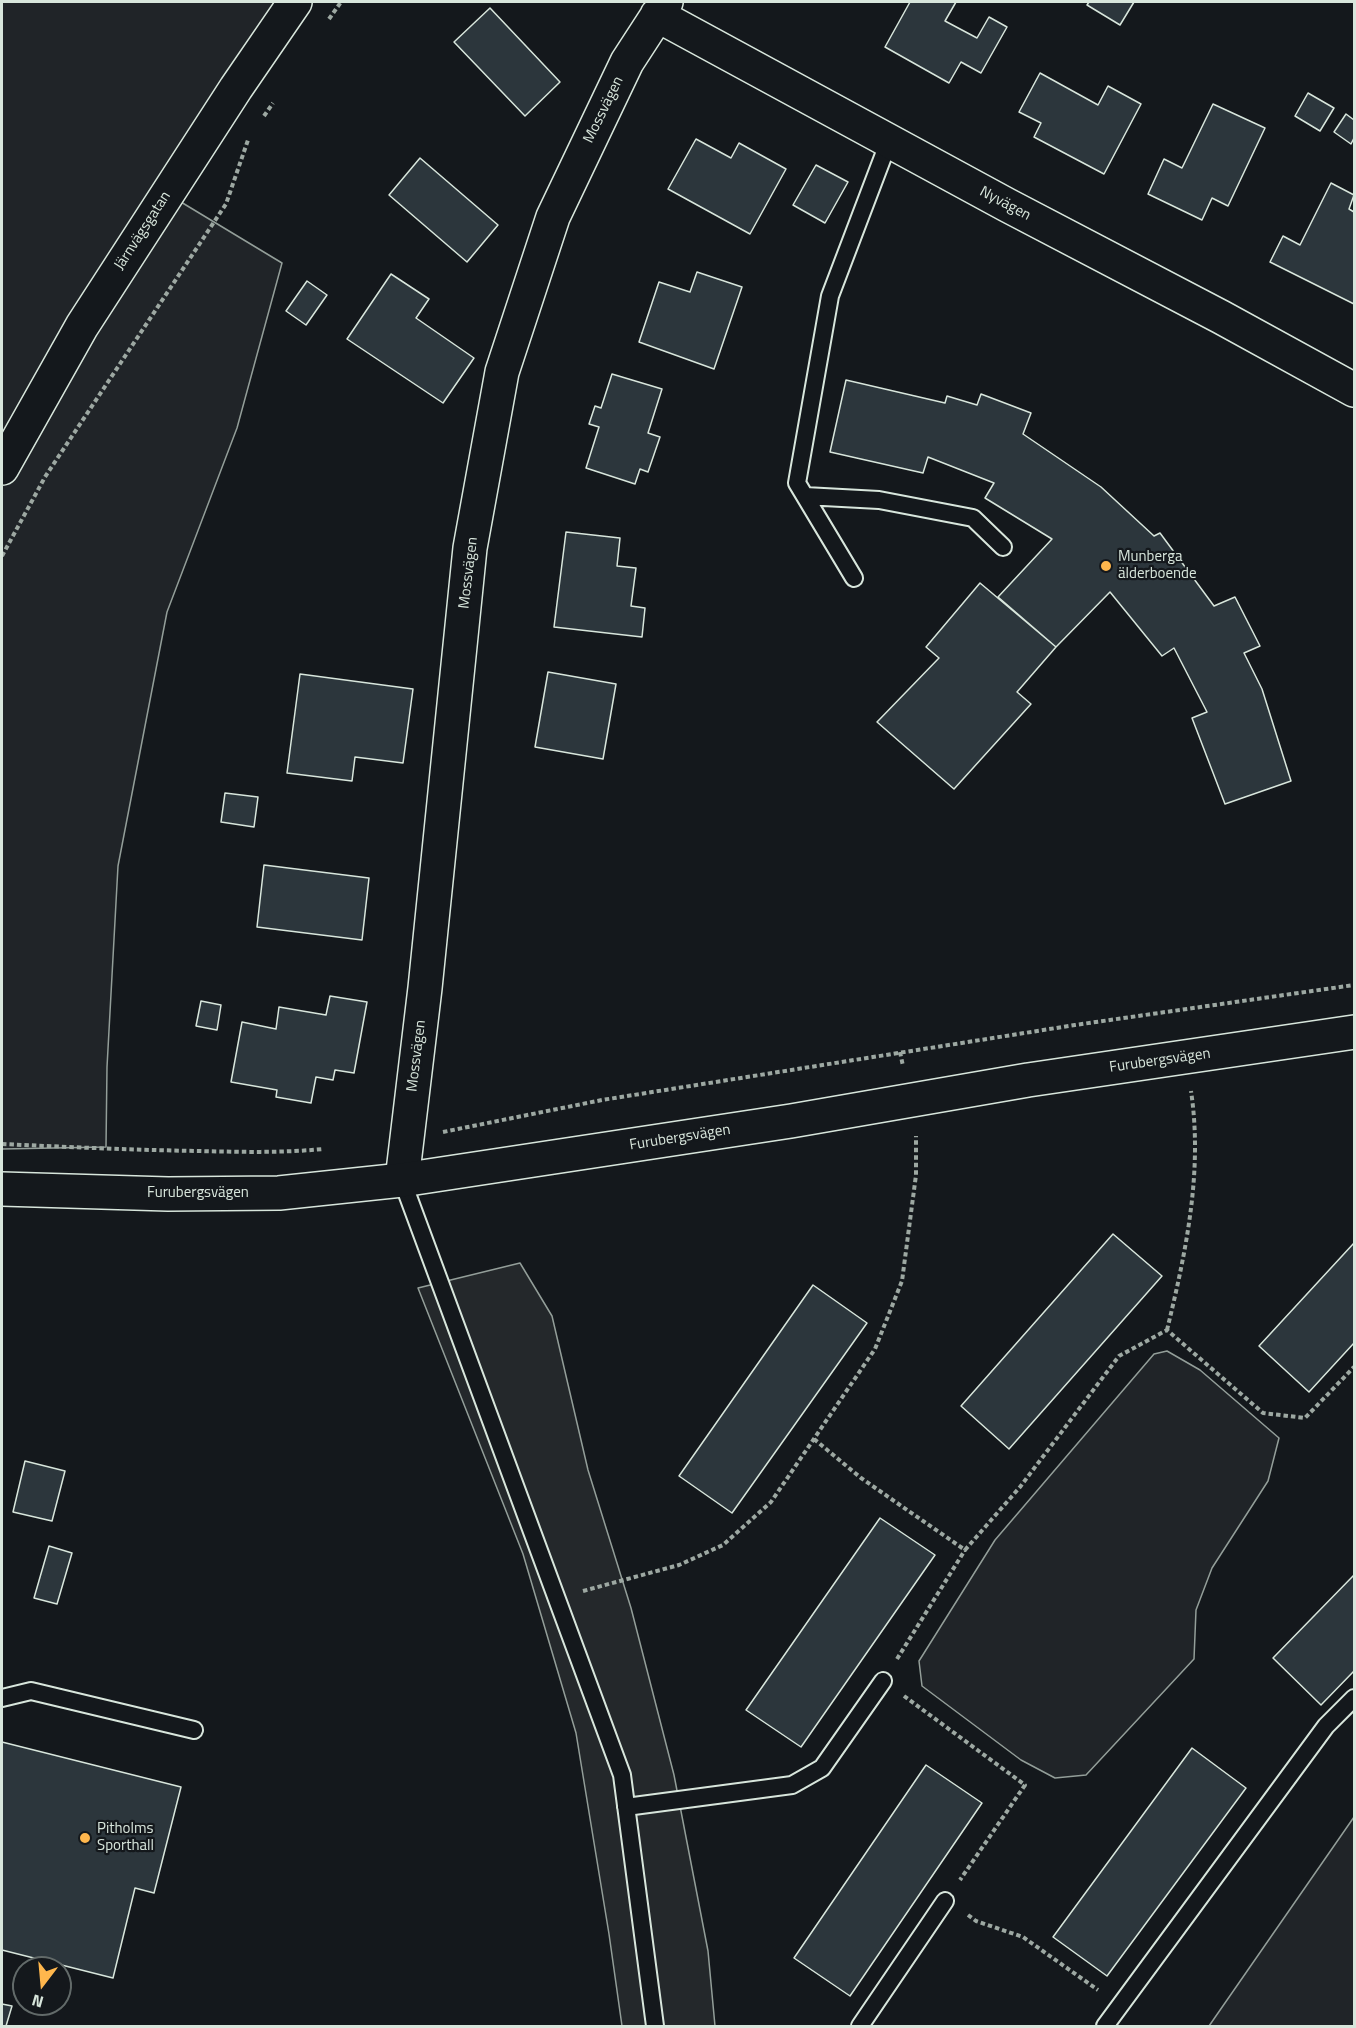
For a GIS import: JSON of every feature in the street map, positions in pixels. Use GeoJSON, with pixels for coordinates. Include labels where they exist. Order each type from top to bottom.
{"type":"FeatureCollection","features":[{"type":"Feature","properties":{"kind":"street","name":"Järnvägsgatan"},"geometry":{"type":"LineString","coordinates":[[2,468],[82,326],[236,88],[295,2]]}},
{"type":"Feature","properties":{"kind":"street","name":"Nyvägen"},"geometry":{"type":"LineString","coordinates":[[662,8],[890,141],[1354,390]]}},
{"type":"Feature","properties":{"kind":"street","name":"Mossvägen"},"geometry":{"type":"LineString","coordinates":[[402,1180],[425,988],[470,548],[502,372],[553,217],[627,62],[662,8]]}},
{"type":"Feature","properties":{"kind":"street","name":"Furubergsvägen"},"geometry":{"type":"LineString","coordinates":[[2,1189],[168,1194],[279,1193],[402,1180],[791,1121],[1028,1080],[1354,1032]]}},
{"type":"Feature","properties":{"kind":"lane"},"geometry":{"type":"LineString","coordinates":[[854,578],[798,483],[830,296],[890,141]]}},
{"type":"Feature","properties":{"kind":"lane"},"geometry":{"type":"LineString","coordinates":[[805,496],[879,500],[974,518],[1003,547]]}},
{"type":"Feature","properties":{"kind":"lane"},"geometry":{"type":"LineString","coordinates":[[402,1180],[622,1775],[655,2026]]}},
{"type":"Feature","properties":{"kind":"lane"},"geometry":{"type":"LineString","coordinates":[[626,1806],[792,1785],[822,1768],[883,1681]]}},
{"type":"Feature","properties":{"kind":"lane"},"geometry":{"type":"LineString","coordinates":[[2,1698],[31,1691],[194,1730]]}},
{"type":"Feature","properties":{"kind":"lane"},"geometry":{"type":"LineString","coordinates":[[1105,2026],[1326,1726],[1354,1698]]}},
{"type":"Feature","properties":{"kind":"lane"},"geometry":{"type":"LineString","coordinates":[[860,2026],[945,1901]]}},
{"type":"Feature","properties":{"kind":"path"},"geometry":{"type":"LineString","coordinates":[[327,21],[341,2]]}},
{"type":"Feature","properties":{"kind":"path"},"geometry":{"type":"LineString","coordinates":[[261,121],[274,101]]}},
{"type":"Feature","properties":{"kind":"path"},"geometry":{"type":"LineString","coordinates":[[2,556],[45,477],[226,204],[248,141],[254,131]]}},
{"type":"Feature","properties":{"kind":"path"},"geometry":{"type":"LineString","coordinates":[[407,1140],[602,1100],[900,1052],[1354,985]]}},
{"type":"Feature","properties":{"kind":"path"},"geometry":{"type":"LineString","coordinates":[[1121,2006],[1023,1937],[976,1921],[945,1901],[1025,1785],[883,1681],[965,1550],[1020,1487],[1119,1356],[1167,1330],[1183,1265],[1195,1169],[1192,1098],[1180,1010]]}},
{"type":"Feature","properties":{"kind":"path"},"geometry":{"type":"LineString","coordinates":[[556,1598],[679,1565],[723,1545],[771,1502],[875,1349],[902,1281],[916,1175],[916,1132],[900,1052]]}},
{"type":"Feature","properties":{"kind":"path"},"geometry":{"type":"LineString","coordinates":[[2,1144],[221,1152],[294,1152],[326,1149]]}},
{"type":"Feature","properties":{"kind":"path"},"geometry":{"type":"LineString","coordinates":[[1167,1330],[1263,1413],[1305,1418],[1354,1367]]}},
{"type":"Feature","properties":{"kind":"path"},"geometry":{"type":"LineString","coordinates":[[814,1439],[861,1478],[965,1550]]}},
{"type":"Feature","properties":{"kind":"shaded area"},"geometry":{"type":"Polygon","coordinates":[[[2,2],[295,2],[166,193],[282,263],[237,428],[167,612],[118,866],[107,1067],[106,1147],[2,1149],[2,2]]]}},
{"type":"Feature","properties":{"kind":"shaded area"},"geometry":{"type":"Polygon","coordinates":[[[520,1263],[552,1316],[588,1470],[631,1608],[674,1775],[708,1951],[715,2026],[622,2026],[576,1733],[523,1554],[418,1288],[520,1263]]]}},
{"type":"Feature","properties":{"kind":"shaded area"},"geometry":{"type":"Polygon","coordinates":[[[1167,1351],[1200,1370],[1279,1438],[1268,1481],[1212,1568],[1196,1610],[1194,1659],[1086,1775],[1055,1778],[1021,1760],[922,1686],[919,1661],[995,1540],[1154,1354],[1167,1351]]]}},
{"type":"Feature","properties":{"kind":"shaded area"},"geometry":{"type":"Polygon","coordinates":[[[1354,1817],[1354,2026],[1209,2026],[1354,1817]]]}},
{"type":"Feature","properties":{"kind":"building"},"geometry":{"type":"Polygon","coordinates":[[[910,2],[956,2],[945,21],[977,38],[989,17],[1007,27],[981,73],[961,62],[949,83],[885,47],[910,2]]]}},
{"type":"Feature","properties":{"kind":"building"},"geometry":{"type":"Polygon","coordinates":[[[1089,2],[1134,2],[1120,25],[1087,5],[1089,2]]]}},
{"type":"Feature","properties":{"kind":"building"},"geometry":{"type":"Polygon","coordinates":[[[490,8],[560,82],[525,116],[454,42],[490,8]]]}},
{"type":"Feature","properties":{"kind":"building"},"geometry":{"type":"Polygon","coordinates":[[[1040,73],[1098,105],[1108,86],[1141,104],[1104,174],[1034,137],[1041,123],[1019,112],[1040,73]]]}},
{"type":"Feature","properties":{"kind":"building"},"geometry":{"type":"Polygon","coordinates":[[[1308,93],[1334,108],[1320,131],[1295,116],[1308,93]]]}},
{"type":"Feature","properties":{"kind":"building"},"geometry":{"type":"Polygon","coordinates":[[[1213,104],[1265,128],[1228,206],[1212,198],[1202,220],[1148,194],[1164,159],[1182,168],[1213,104]]]}},
{"type":"Feature","properties":{"kind":"building"},"geometry":{"type":"Polygon","coordinates":[[[1346,114],[1354,120],[1354,138],[1351,144],[1334,132],[1346,114]]]}},
{"type":"Feature","properties":{"kind":"building"},"geometry":{"type":"Polygon","coordinates":[[[696,139],[731,158],[739,143],[786,169],[750,234],[668,189],[696,139]]]}},
{"type":"Feature","properties":{"kind":"building"},"geometry":{"type":"Polygon","coordinates":[[[420,158],[498,225],[467,262],[389,195],[420,158]]]}},
{"type":"Feature","properties":{"kind":"building"},"geometry":{"type":"Polygon","coordinates":[[[816,165],[848,182],[825,223],[793,205],[816,165]]]}},
{"type":"Feature","properties":{"kind":"building"},"geometry":{"type":"Polygon","coordinates":[[[1331,183],[1354,195],[1349,209],[1354,212],[1354,304],[1270,262],[1283,236],[1300,245],[1331,183]]]}},
{"type":"Feature","properties":{"kind":"building"},"geometry":{"type":"Polygon","coordinates":[[[697,272],[742,287],[714,369],[639,342],[659,282],[690,292],[697,272]]]}},
{"type":"Feature","properties":{"kind":"building"},"geometry":{"type":"Polygon","coordinates":[[[391,274],[429,299],[416,318],[474,358],[443,403],[347,339],[391,274]]]}},
{"type":"Feature","properties":{"kind":"building"},"geometry":{"type":"Polygon","coordinates":[[[307,281],[327,295],[306,325],[286,311],[307,281]]]}},
{"type":"Feature","properties":{"kind":"building"},"geometry":{"type":"Polygon","coordinates":[[[612,374],[662,389],[648,433],[660,437],[648,472],[640,469],[635,484],[586,468],[599,427],[589,424],[595,406],[601,408],[612,374]]]}},
{"type":"Feature","properties":{"kind":"building","name":"Munberga älderboende"},"geometry":{"type":"Polygon","coordinates":[[[846,380],[945,403],[947,396],[977,405],[981,394],[1031,413],[1023,434],[1101,487],[1154,536],[1160,533],[1214,606],[1235,597],[1260,646],[1244,653],[1262,689],[1291,781],[1225,804],[1192,718],[1207,712],[1174,648],[1162,656],[1110,592],[1056,647],[998,597],[1052,539],[985,498],[994,483],[928,457],[923,473],[830,452],[846,380]]]}},
{"type":"Feature","properties":{"kind":"building"},"geometry":{"type":"Polygon","coordinates":[[[566,532],[620,538],[617,566],[636,568],[631,606],[645,608],[642,637],[554,627],[566,532]]]}},
{"type":"Feature","properties":{"kind":"building"},"geometry":{"type":"Polygon","coordinates":[[[980,583],[1056,647],[1017,692],[1031,704],[954,789],[877,722],[939,658],[926,647],[980,583]]]}},
{"type":"Feature","properties":{"kind":"building"},"geometry":{"type":"Polygon","coordinates":[[[548,672],[616,684],[603,759],[535,747],[548,672]]]}},
{"type":"Feature","properties":{"kind":"building"},"geometry":{"type":"Polygon","coordinates":[[[300,674],[413,689],[403,763],[355,757],[352,781],[287,773],[300,674]]]}},
{"type":"Feature","properties":{"kind":"building"},"geometry":{"type":"Polygon","coordinates":[[[225,793],[258,797],[254,827],[221,822],[225,793]]]}},
{"type":"Feature","properties":{"kind":"building"},"geometry":{"type":"Polygon","coordinates":[[[264,865],[369,878],[362,940],[257,927],[264,865]]]}},
{"type":"Feature","properties":{"kind":"building"},"geometry":{"type":"Polygon","coordinates":[[[330,996],[367,1002],[354,1073],[335,1070],[333,1080],[316,1077],[311,1103],[276,1097],[277,1090],[231,1082],[242,1022],[276,1029],[279,1007],[326,1015],[330,996]]]}},
{"type":"Feature","properties":{"kind":"building"},"geometry":{"type":"Polygon","coordinates":[[[201,1001],[221,1005],[217,1030],[196,1026],[201,1001]]]}},
{"type":"Feature","properties":{"kind":"building"},"geometry":{"type":"Polygon","coordinates":[[[1113,1234],[1162,1276],[1009,1449],[961,1406],[1113,1234]]]}},
{"type":"Feature","properties":{"kind":"building"},"geometry":{"type":"Polygon","coordinates":[[[1354,1243],[1354,1343],[1309,1392],[1259,1346],[1354,1243]]]}},
{"type":"Feature","properties":{"kind":"building"},"geometry":{"type":"Polygon","coordinates":[[[813,1285],[867,1323],[732,1513],[679,1476],[813,1285]]]}},
{"type":"Feature","properties":{"kind":"building"},"geometry":{"type":"Polygon","coordinates":[[[25,1461],[65,1471],[52,1521],[13,1512],[25,1461]]]}},
{"type":"Feature","properties":{"kind":"building"},"geometry":{"type":"Polygon","coordinates":[[[880,1518],[935,1555],[801,1747],[746,1710],[880,1518]]]}},
{"type":"Feature","properties":{"kind":"building"},"geometry":{"type":"Polygon","coordinates":[[[49,1546],[72,1553],[57,1604],[34,1598],[49,1546]]]}},
{"type":"Feature","properties":{"kind":"building"},"geometry":{"type":"Polygon","coordinates":[[[1354,1575],[1354,1671],[1321,1705],[1273,1658],[1354,1575]]]}},
{"type":"Feature","properties":{"kind":"building","name":"Pitholms Sporthall"},"geometry":{"type":"Polygon","coordinates":[[[2,1742],[181,1787],[154,1893],[135,1888],[113,1978],[72,1968],[72,1956],[26,1956],[2,1950],[2,1742]]]}},
{"type":"Feature","properties":{"kind":"building"},"geometry":{"type":"Polygon","coordinates":[[[1192,1748],[1246,1788],[1107,1976],[1053,1937],[1192,1748]]]}},
{"type":"Feature","properties":{"kind":"building"},"geometry":{"type":"Polygon","coordinates":[[[926,1765],[982,1803],[850,1996],[794,1958],[926,1765]]]}},
{"type":"Feature","properties":{"kind":"building"},"geometry":{"type":"Polygon","coordinates":[[[2,2004],[12,2006],[6,2026],[2,2026],[2,2004]]]}},
{"type":"Feature","properties":{"kind":"place","name":"Munberga älderboende"},"geometry":{"type":"Point","coordinates":[1106,566]}},
{"type":"Feature","properties":{"kind":"place","name":"Pitholms Sporthall"},"geometry":{"type":"Point","coordinates":[85,1838]}}]}
